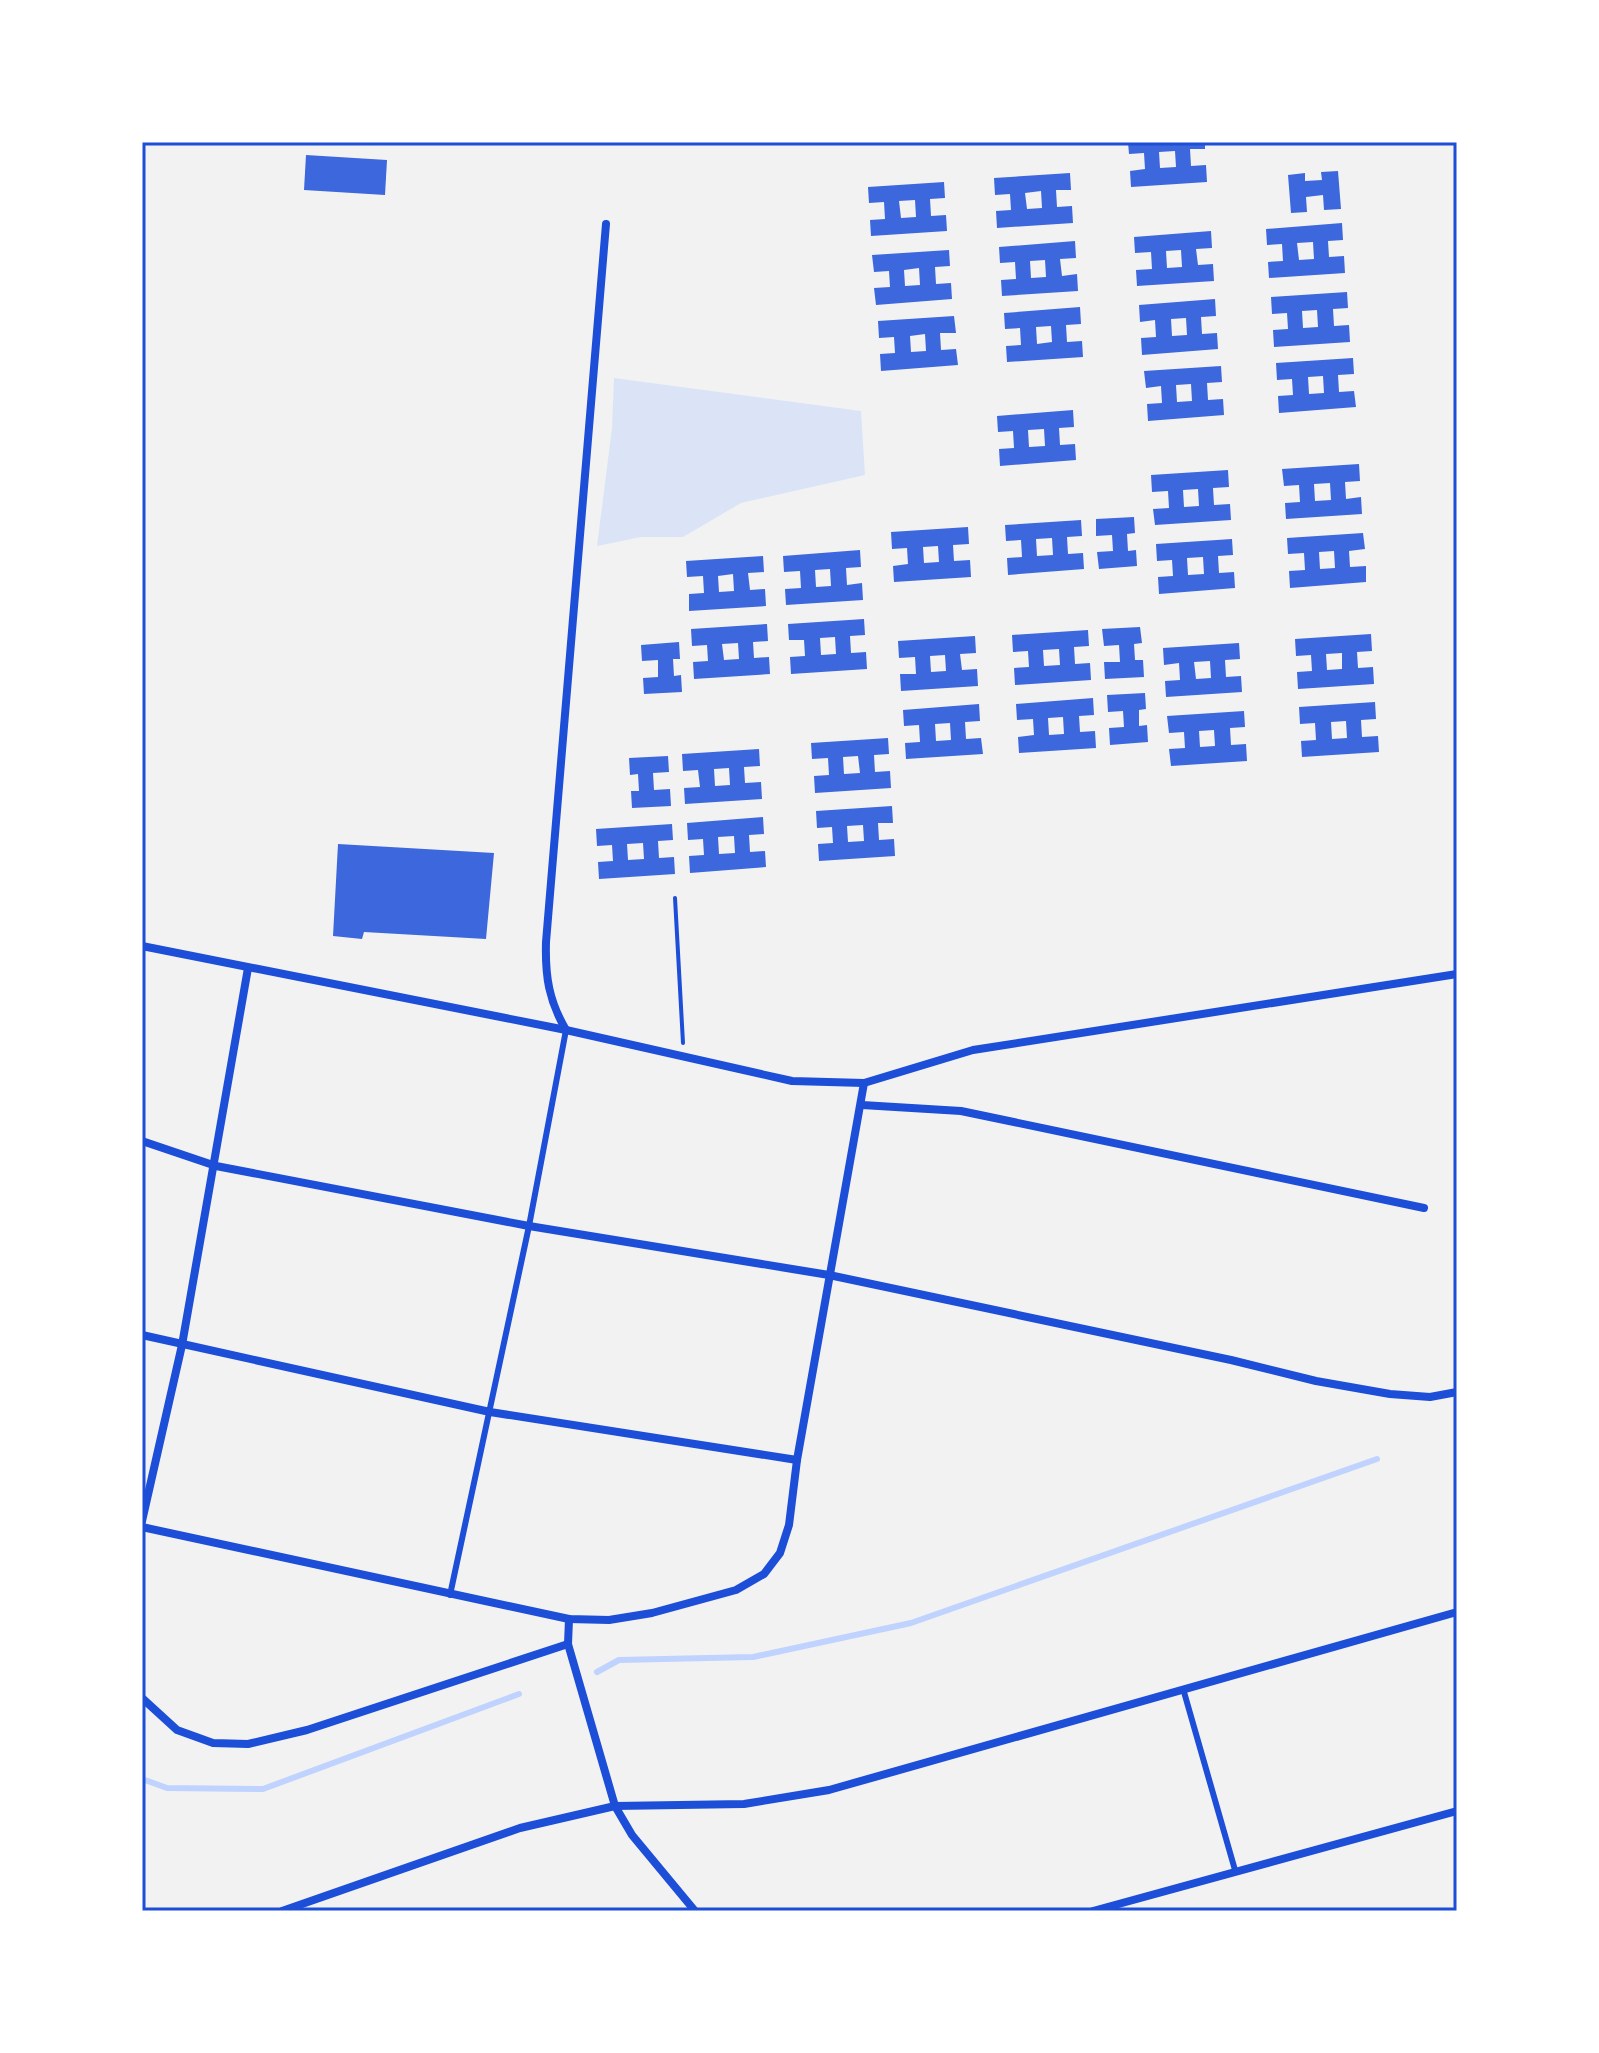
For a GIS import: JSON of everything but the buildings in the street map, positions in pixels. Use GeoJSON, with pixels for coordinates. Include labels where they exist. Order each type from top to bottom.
{"type":"FeatureCollection","features":[{"type":"Feature","properties":{"kind":"street"},"geometry":{"type":"LineString","coordinates":[[566,1030],[551,1005],[545,975],[546,942],[606,224]]}},
{"type":"Feature","properties":{"kind":"street"},"geometry":{"type":"LineString","coordinates":[[142,946],[566,1030],[792,1081],[864,1083],[978,1049],[1457,974]]}},
{"type":"Feature","properties":{"kind":"street"},"geometry":{"type":"LineString","coordinates":[[248,968],[216,1166],[182,1345],[142,1524],[450,1595],[569,1619],[609,1620],[652,1613],[736,1590],[764,1574],[780,1553],[789,1525],[797,1460],[864,1083]]}},
{"type":"Feature","properties":{"kind":"street"},"geometry":{"type":"LineString","coordinates":[[862,1105],[961,1111],[1424,1208]]}},
{"type":"Feature","properties":{"kind":"street"},"geometry":{"type":"LineString","coordinates":[[142,1141],[216,1166],[529,1226],[829,1275],[1231,1360],[1316,1381],[1390,1394],[1430,1397],[1457,1392]]}},
{"type":"Feature","properties":{"kind":"street"},"geometry":{"type":"LineString","coordinates":[[142,1335],[490,1412],[797,1460]]}},
{"type":"Feature","properties":{"kind":"street"},"geometry":{"type":"LineString","coordinates":[[282,1911],[520,1828],[615,1806],[744,1804],[829,1790],[1184,1692],[1457,1612]]}},
{"type":"Feature","properties":{"kind":"street"},"geometry":{"type":"LineString","coordinates":[[569,1619],[568,1644],[615,1806],[632,1835],[695,1911]]}},
{"type":"Feature","properties":{"kind":"street"},"geometry":{"type":"LineString","coordinates":[[142,1698],[177,1730],[213,1743],[248,1744],[307,1730],[568,1644]]}},
{"type":"Feature","properties":{"kind":"street"},"geometry":{"type":"LineString","coordinates":[[1093,1911],[1457,1811]]}},
{"type":"Feature","properties":{"kind":"lane"},"geometry":{"type":"LineString","coordinates":[[450,1595],[529,1226],[566,1030]]}},
{"type":"Feature","properties":{"kind":"lane"},"geometry":{"type":"LineString","coordinates":[[1184,1692],[1235,1870]]}},
{"type":"Feature","properties":{"kind":"path"},"geometry":{"type":"LineString","coordinates":[[675,898],[684,1057]]}},
{"type":"Feature","properties":{"kind":"shaded area"},"geometry":{"type":"Polygon","coordinates":[[[614,378],[861,411],[865,475],[741,503],[683,537],[641,537],[597,546],[612,428],[614,378]]]}},
{"type":"Feature","properties":{"kind":"waterway"},"geometry":{"type":"LineString","coordinates":[[597,1672],[619,1660],[753,1657],[911,1623],[1377,1459]]}},
{"type":"Feature","properties":{"kind":"waterway"},"geometry":{"type":"LineString","coordinates":[[142,1779],[167,1788],[263,1789],[519,1694]]}}]}
